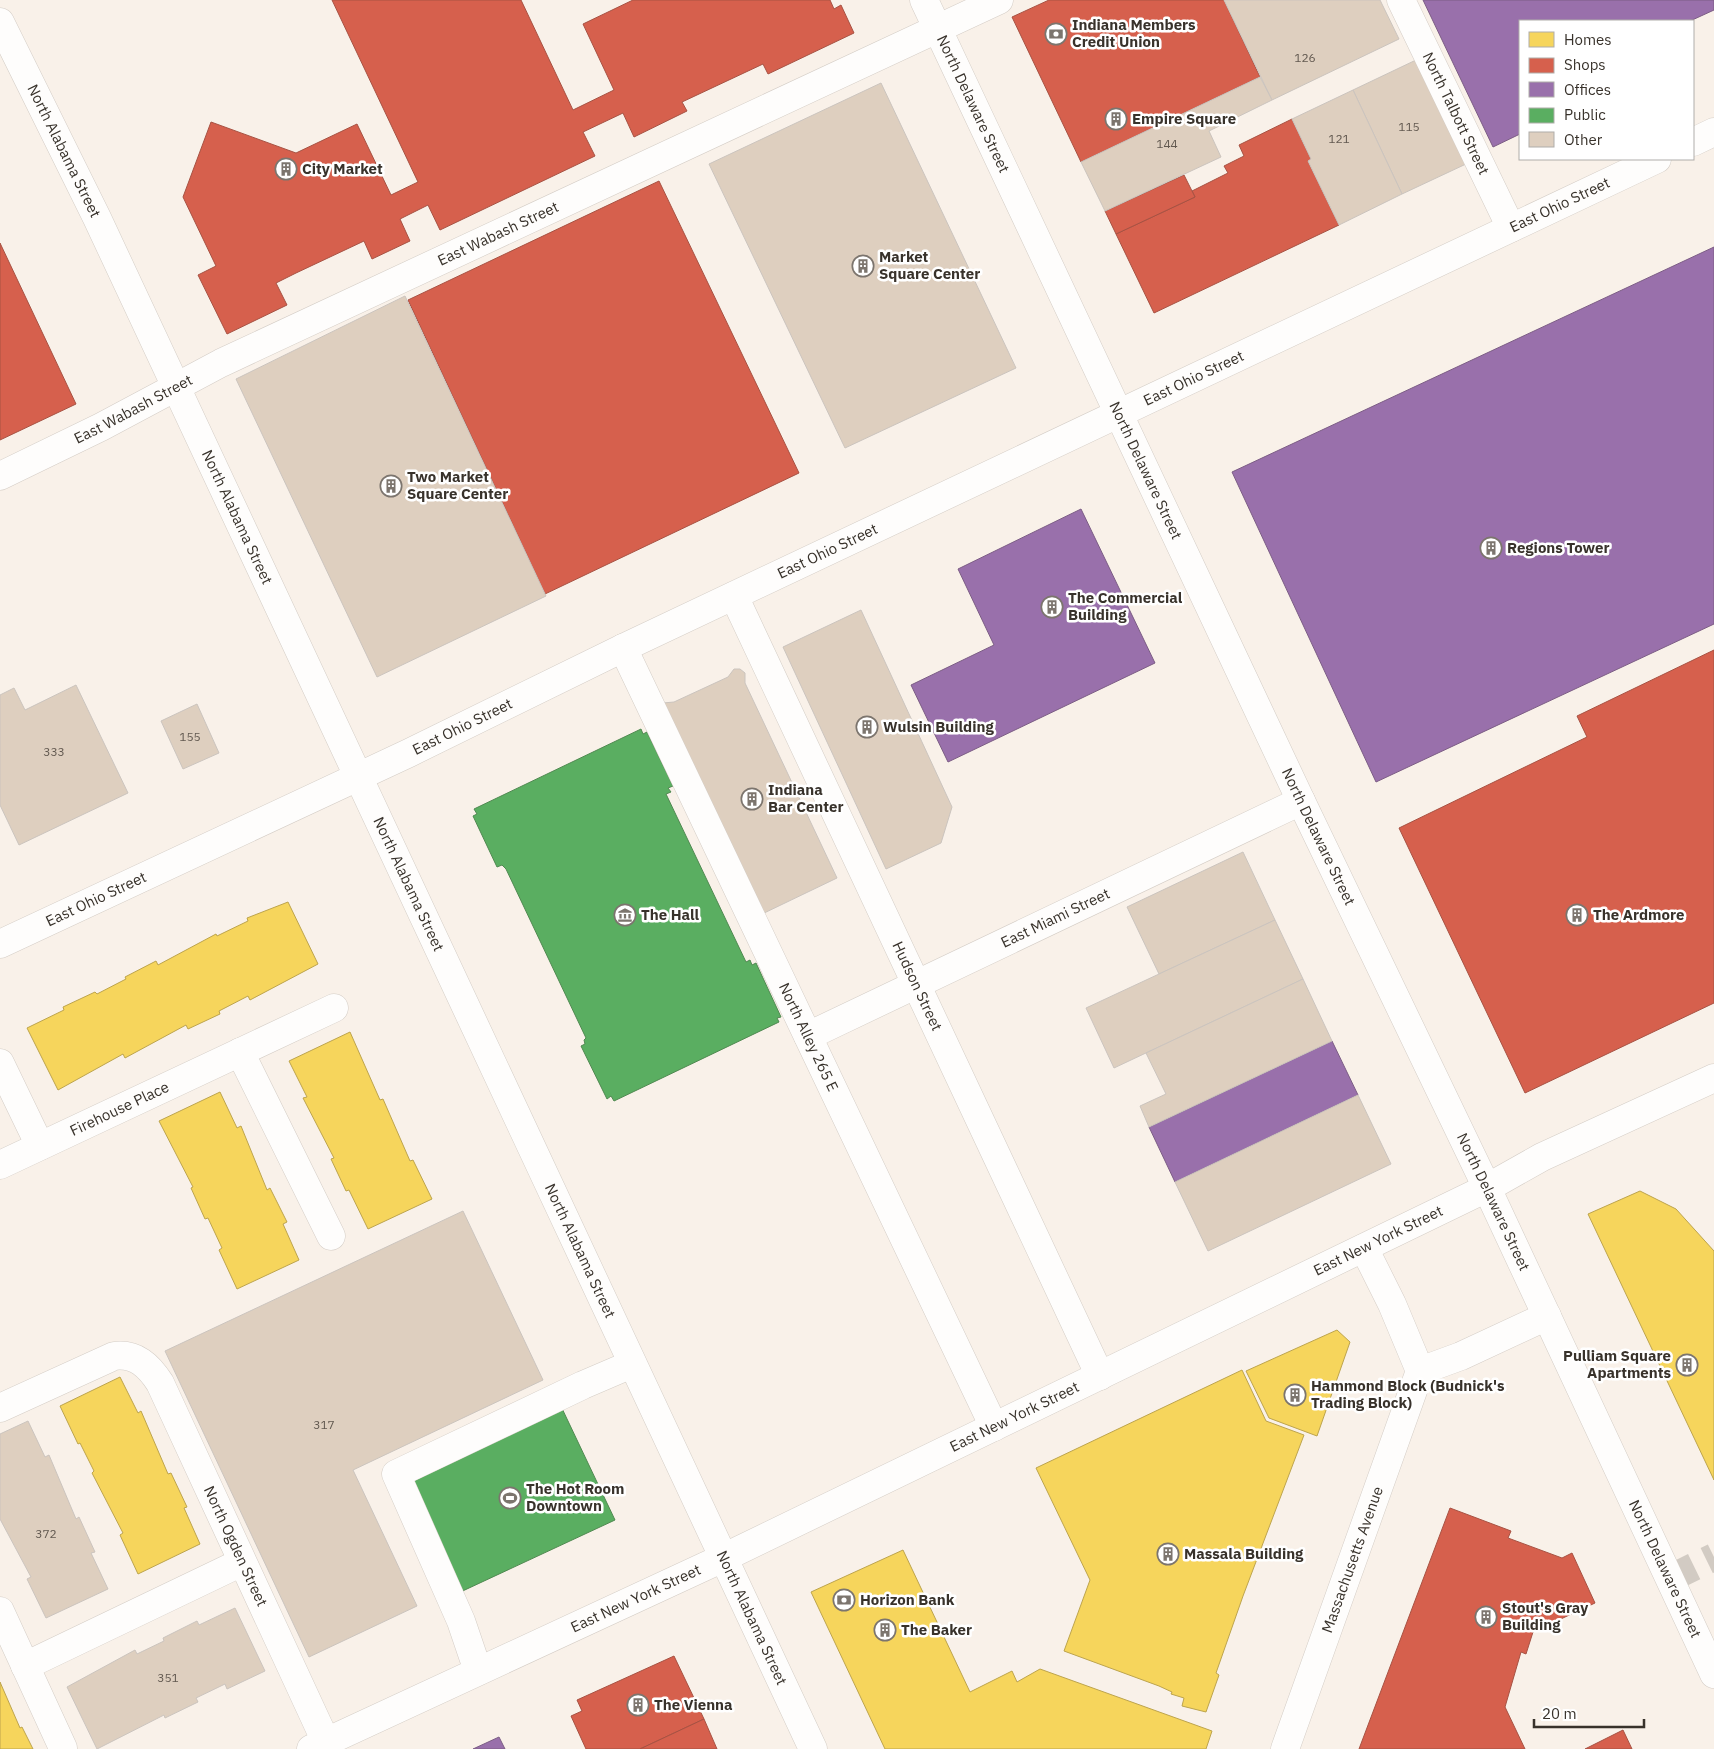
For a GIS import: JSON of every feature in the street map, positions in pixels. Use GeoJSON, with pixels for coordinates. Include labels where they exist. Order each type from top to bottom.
{"type":"FeatureCollection","features":[{"type":"Feature","properties":{"kind":"main road","name":"North Delaware Street"},"geometry":{"type":"LineString","coordinates":[[924,0],[1301,801],[1487,1188],[1714,1674]]}},
{"type":"Feature","properties":{"kind":"main road","name":"East Wabash Street"},"geometry":{"type":"LineString","coordinates":[[0,476],[101,427],[175,386],[999,0]]}},
{"type":"Feature","properties":{"kind":"main road","name":"North Talbott Street"},"geometry":{"type":"LineString","coordinates":[[1401,0],[1511,228]]}},
{"type":"Feature","properties":{"kind":"main road","name":"North Alabama Street"},"geometry":{"type":"LineString","coordinates":[[0,22],[97,218],[813,1749]]}},
{"type":"Feature","properties":{"kind":"main road"},"geometry":{"type":"LineString","coordinates":[[1694,142],[1714,132]]}},
{"type":"Feature","properties":{"kind":"main road","name":"East Ohio Street"},"geometry":{"type":"LineString","coordinates":[[0,944],[1655,160]]}},
{"type":"Feature","properties":{"kind":"main road","name":"Hudson Street"},"geometry":{"type":"LineString","coordinates":[[734,596],[1100,1376]]}},
{"type":"Feature","properties":{"kind":"main road","name":"North Alley 265 E"},"geometry":{"type":"LineString","coordinates":[[623,648],[994,1427]]}},
{"type":"Feature","properties":{"kind":"main road","name":"East Miami Street"},"geometry":{"type":"LineString","coordinates":[[808,1036],[1301,801]]}},
{"type":"Feature","properties":{"kind":"main road","name":"Firehouse Place"},"geometry":{"type":"LineString","coordinates":[[0,1165],[334,1008]]}},
{"type":"Feature","properties":{"kind":"main road"},"geometry":{"type":"LineString","coordinates":[[240,1052],[331,1236]]}},
{"type":"Feature","properties":{"kind":"main road"},"geometry":{"type":"LineString","coordinates":[[0,1063],[40,1146]]}},
{"type":"Feature","properties":{"kind":"main road","name":"East New York Street"},"geometry":{"type":"LineString","coordinates":[[318,1746],[723,1558],[1487,1188],[1542,1157],[1714,1078]]}},
{"type":"Feature","properties":{"kind":"main road"},"geometry":{"type":"LineString","coordinates":[[1364,1248],[1392,1304],[1420,1371],[1461,1356],[1547,1316]]}},
{"type":"Feature","properties":{"kind":"main road","name":"North Ogden Street"},"geometry":{"type":"LineString","coordinates":[[0,1408],[103,1359],[126,1354],[136,1358],[152,1371],[160,1383],[242,1562],[318,1746]]}},
{"type":"Feature","properties":{"kind":"main road"},"geometry":{"type":"LineString","coordinates":[[478,1671],[461,1621],[396,1474],[583,1385],[632,1364]]}},
{"type":"Feature","properties":{"kind":"main road","name":"Massachusetts Avenue"},"geometry":{"type":"LineString","coordinates":[[1285,1749],[1420,1371]]}},
{"type":"Feature","properties":{"kind":"main road"},"geometry":{"type":"LineString","coordinates":[[25,1666],[242,1562]]}},
{"type":"Feature","properties":{"kind":"main road"},"geometry":{"type":"LineString","coordinates":[[0,1611],[63,1748]]}},
{"type":"Feature","properties":{"kind":"building: Homes"},"geometry":{"type":"Polygon","coordinates":[[[288,902],[318,964],[250,1000],[248,996],[219,1011],[220,1014],[188,1029],[186,1025],[125,1058],[123,1054],[58,1090],[27,1028],[64,1010],[63,1007],[95,992],[97,994],[126,979],[125,977],[156,961],[158,965],[216,934],[217,936],[248,921],[247,918],[288,902]]]}},
{"type":"Feature","properties":{"kind":"building: Homes"},"geometry":{"type":"Polygon","coordinates":[[[350,1032],[380,1100],[383,1099],[410,1161],[413,1160],[432,1199],[368,1229],[349,1190],[346,1191],[331,1159],[334,1158],[303,1098],[307,1097],[289,1061],[350,1032]]]}},
{"type":"Feature","properties":{"kind":"building: Homes"},"geometry":{"type":"Polygon","coordinates":[[[220,1092],[237,1128],[241,1126],[267,1190],[270,1188],[287,1222],[283,1224],[299,1260],[237,1289],[219,1250],[222,1248],[208,1218],[205,1219],[191,1188],[193,1187],[159,1121],[220,1092]]]}},
{"type":"Feature","properties":{"kind":"building: Homes","name":"Pulliam Square Apartments"},"geometry":{"type":"Polygon","coordinates":[[[1640,1191],[1676,1209],[1714,1251],[1714,1480],[1588,1214],[1640,1191]]]}},
{"type":"Feature","properties":{"kind":"building: Homes","name":"Hammond Block (Budnick's Trading Block)"},"geometry":{"type":"Polygon","coordinates":[[[1337,1330],[1350,1342],[1317,1436],[1269,1418],[1246,1371],[1337,1330]]]}},
{"type":"Feature","properties":{"kind":"building: Homes","name":"Massala Building"},"geometry":{"type":"Polygon","coordinates":[[[1242,1370],[1266,1421],[1304,1435],[1243,1596],[1216,1673],[1219,1675],[1206,1712],[1182,1706],[1184,1698],[1171,1694],[1172,1692],[1159,1686],[1064,1651],[1090,1580],[1036,1468],[1242,1370]]]}},
{"type":"Feature","properties":{"kind":"building: Homes"},"geometry":{"type":"Polygon","coordinates":[[[120,1377],[138,1413],[141,1411],[168,1474],[171,1473],[187,1507],[184,1508],[200,1544],[138,1574],[120,1535],[123,1533],[92,1473],[94,1471],[80,1443],[78,1444],[60,1406],[120,1377]]]}},
{"type":"Feature","properties":{"kind":"building: Homes","name":"The Baker"},"geometry":{"type":"Polygon","coordinates":[[[903,1550],[970,1692],[1012,1671],[1017,1682],[1040,1669],[1212,1731],[1206,1749],[885,1749],[811,1592],[903,1550]]]}},
{"type":"Feature","properties":{"kind":"building: Homes"},"geometry":{"type":"Polygon","coordinates":[[[0,1682],[20,1728],[22,1727],[33,1749],[0,1749],[0,1682]]]}},
{"type":"Feature","properties":{"kind":"building: Shops","name":"City Market"},"geometry":{"type":"Polygon","coordinates":[[[332,0],[521,0],[573,110],[614,90],[583,24],[633,0],[830,0],[834,9],[841,5],[854,33],[768,74],[763,64],[682,102],[687,111],[634,137],[623,113],[583,132],[595,156],[440,230],[428,205],[400,219],[410,241],[372,259],[364,241],[276,283],[287,305],[227,334],[198,275],[216,266],[183,197],[211,122],[296,153],[357,124],[391,195],[418,182],[332,0]]]}},
{"type":"Feature","properties":{"kind":"building: Shops","name":"Empire Square"},"geometry":{"type":"Polygon","coordinates":[[[1049,0],[1224,0],[1260,77],[1081,162],[1012,17],[1049,0]]]}},
{"type":"Feature","properties":{"kind":"building: Shops"},"geometry":{"type":"Polygon","coordinates":[[[1292,119],[1311,159],[1308,161],[1339,225],[1154,313],[1116,234],[1195,197],[1192,191],[1228,173],[1224,166],[1244,156],[1239,145],[1292,119]]]}},
{"type":"Feature","properties":{"kind":"building: Shops"},"geometry":{"type":"Polygon","coordinates":[[[1184,175],[1195,197],[1116,234],[1105,211],[1184,175]]]}},
{"type":"Feature","properties":{"kind":"building: Shops"},"geometry":{"type":"Polygon","coordinates":[[[659,181],[799,473],[545,594],[408,300],[659,181]]]}},
{"type":"Feature","properties":{"kind":"building: Shops"},"geometry":{"type":"Polygon","coordinates":[[[0,243],[76,404],[0,440],[0,243]]]}},
{"type":"Feature","properties":{"kind":"building: Shops","name":"The Ardmore"},"geometry":{"type":"Polygon","coordinates":[[[1714,650],[1714,1003],[1525,1093],[1399,828],[1587,737],[1577,716],[1714,650]]]}},
{"type":"Feature","properties":{"kind":"building: Shops","name":"Stout's Gray Building"},"geometry":{"type":"Polygon","coordinates":[[[1450,1508],[1511,1531],[1508,1538],[1562,1558],[1572,1553],[1595,1603],[1533,1632],[1526,1654],[1521,1652],[1505,1707],[1525,1749],[1359,1749],[1450,1508]]]}},
{"type":"Feature","properties":{"kind":"building: Shops","name":"The Vienna"},"geometry":{"type":"Polygon","coordinates":[[[674,1656],[704,1719],[640,1749],[586,1749],[571,1716],[582,1711],[577,1700],[674,1656]]]}},
{"type":"Feature","properties":{"kind":"building: Shops"},"geometry":{"type":"Polygon","coordinates":[[[704,1719],[717,1749],[640,1749],[704,1719]]]}},
{"type":"Feature","properties":{"kind":"building: Shops"},"geometry":{"type":"Polygon","coordinates":[[[1623,1730],[1632,1749],[1585,1749],[1623,1730]]]}},
{"type":"Feature","properties":{"kind":"building: Offices"},"geometry":{"type":"Polygon","coordinates":[[[1423,0],[1714,0],[1714,10],[1692,20],[1519,20],[1519,134],[1493,147],[1423,0]]]}},
{"type":"Feature","properties":{"kind":"building: Offices","name":"Regions Tower"},"geometry":{"type":"Polygon","coordinates":[[[1714,247],[1714,624],[1376,782],[1232,472],[1714,247]]]}},
{"type":"Feature","properties":{"kind":"building: Offices","name":"The Commercial Building"},"geometry":{"type":"Polygon","coordinates":[[[1081,509],[1155,663],[948,762],[911,685],[994,645],[958,569],[1081,509]]]}},
{"type":"Feature","properties":{"kind":"building: Offices"},"geometry":{"type":"Polygon","coordinates":[[[1332,1041],[1358,1095],[1175,1182],[1149,1127],[1332,1041]]]}},
{"type":"Feature","properties":{"kind":"building: Offices"},"geometry":{"type":"Polygon","coordinates":[[[499,1737],[505,1749],[473,1749],[499,1737]]]}},
{"type":"Feature","properties":{"kind":"building: Public","name":"The Hall"},"geometry":{"type":"Polygon","coordinates":[[[641,729],[643,734],[647,732],[673,786],[668,788],[671,792],[666,794],[746,962],[750,960],[752,965],[756,963],[781,1017],[777,1018],[779,1022],[614,1101],[611,1096],[607,1099],[581,1046],[585,1044],[584,1040],[586,1038],[506,869],[502,865],[497,867],[473,816],[477,814],[474,809],[641,729]]]}},
{"type":"Feature","properties":{"kind":"building: Public","name":"The Hot Room Downtown"},"geometry":{"type":"Polygon","coordinates":[[[558,1400],[615,1520],[454,1595],[406,1477],[558,1400]]]}},
{"type":"Feature","properties":{"kind":"building: Other"},"geometry":{"type":"Polygon","coordinates":[[[1224,0],[1380,0],[1399,39],[1272,100],[1224,0]]]}},
{"type":"Feature","properties":{"kind":"building: Other"},"geometry":{"type":"Polygon","coordinates":[[[1416,60],[1466,164],[1402,194],[1353,90],[1416,60]]]}},
{"type":"Feature","properties":{"kind":"building: Other"},"geometry":{"type":"Polygon","coordinates":[[[1260,77],[1272,100],[1209,131],[1221,157],[1105,211],[1081,162],[1260,77]]]}},
{"type":"Feature","properties":{"kind":"building: Other","name":"Market Square Center"},"geometry":{"type":"Polygon","coordinates":[[[881,83],[1016,368],[845,448],[709,164],[881,83]]]}},
{"type":"Feature","properties":{"kind":"building: Other"},"geometry":{"type":"Polygon","coordinates":[[[1353,90],[1402,194],[1339,225],[1308,161],[1311,159],[1292,119],[1353,90]]]}},
{"type":"Feature","properties":{"kind":"building: Other","name":"Two Market Square Center"},"geometry":{"type":"Polygon","coordinates":[[[405,296],[546,596],[377,677],[236,379],[405,296]]]}},
{"type":"Feature","properties":{"kind":"building: Other","name":"Wulsin Building"},"geometry":{"type":"Polygon","coordinates":[[[861,610],[952,807],[941,843],[886,869],[783,647],[861,610]]]}},
{"type":"Feature","properties":{"kind":"building: Other","name":"Indiana Bar Center"},"geometry":{"type":"Polygon","coordinates":[[[734,669],[740,669],[745,673],[745,683],[837,878],[760,915],[663,703],[674,702],[728,677],[734,669]]]}},
{"type":"Feature","properties":{"kind":"building: Other"},"geometry":{"type":"Polygon","coordinates":[[[76,685],[128,793],[19,845],[0,805],[0,695],[14,688],[25,710],[76,685]]]}},
{"type":"Feature","properties":{"kind":"building: Other"},"geometry":{"type":"Polygon","coordinates":[[[197,704],[219,753],[183,769],[161,721],[197,704]]]}},
{"type":"Feature","properties":{"kind":"building: Other"},"geometry":{"type":"Polygon","coordinates":[[[1243,852],[1275,920],[1159,974],[1127,907],[1243,852]]]}},
{"type":"Feature","properties":{"kind":"building: Other"},"geometry":{"type":"Polygon","coordinates":[[[1275,920],[1303,979],[1114,1068],[1086,1008],[1275,920]]]}},
{"type":"Feature","properties":{"kind":"building: Other"},"geometry":{"type":"Polygon","coordinates":[[[1303,979],[1332,1041],[1149,1127],[1140,1106],[1166,1094],[1146,1053],[1303,979]]]}},
{"type":"Feature","properties":{"kind":"building: Other"},"geometry":{"type":"Polygon","coordinates":[[[1358,1095],[1391,1164],[1208,1251],[1175,1182],[1358,1095]]]}},
{"type":"Feature","properties":{"kind":"building: Other"},"geometry":{"type":"Polygon","coordinates":[[[463,1211],[543,1380],[353,1470],[417,1606],[309,1657],[165,1351],[463,1211]]]}},
{"type":"Feature","properties":{"kind":"building: Other"},"geometry":{"type":"Polygon","coordinates":[[[28,1421],[45,1457],[49,1455],[76,1519],[79,1517],[95,1552],[91,1553],[108,1589],[46,1618],[27,1579],[31,1577],[0,1519],[0,1434],[28,1421]]]}},
{"type":"Feature","properties":{"kind":"building: Other"},"geometry":{"type":"Polygon","coordinates":[[[235,1608],[265,1671],[227,1689],[225,1684],[196,1698],[198,1702],[165,1718],[164,1715],[97,1749],[67,1687],[135,1650],[137,1654],[164,1641],[163,1638],[197,1621],[199,1625],[235,1608]]]}},
{"type":"Feature","properties":{"kind":"tunnel"},"geometry":{"type":"LineString","coordinates":[[1669,1579],[1714,1557]]}},
{"type":"Feature","properties":{"kind":"place","name":"Indiana Members Credit Union"},"geometry":{"type":"Point","coordinates":[1056,34]}},
{"type":"Feature","properties":{"kind":"place","name":"Empire Square"},"geometry":{"type":"Point","coordinates":[1116,119]}},
{"type":"Feature","properties":{"kind":"place","name":"City Market"},"geometry":{"type":"Point","coordinates":[286,169]}},
{"type":"Feature","properties":{"kind":"place","name":"Market Square Center"},"geometry":{"type":"Point","coordinates":[863,266]}},
{"type":"Feature","properties":{"kind":"place","name":"Two Market Square Center"},"geometry":{"type":"Point","coordinates":[391,486]}},
{"type":"Feature","properties":{"kind":"place","name":"Regions Tower"},"geometry":{"type":"Point","coordinates":[1491,548]}},
{"type":"Feature","properties":{"kind":"place","name":"The Commercial Building"},"geometry":{"type":"Point","coordinates":[1052,607]}},
{"type":"Feature","properties":{"kind":"place","name":"Wulsin Building"},"geometry":{"type":"Point","coordinates":[867,727]}},
{"type":"Feature","properties":{"kind":"place","name":"Indiana Bar Center"},"geometry":{"type":"Point","coordinates":[752,799]}},
{"type":"Feature","properties":{"kind":"place","name":"The Hall"},"geometry":{"type":"Point","coordinates":[625,915]}},
{"type":"Feature","properties":{"kind":"place","name":"The Ardmore"},"geometry":{"type":"Point","coordinates":[1577,915]}},
{"type":"Feature","properties":{"kind":"place","name":"Pulliam Square Apartments"},"geometry":{"type":"Point","coordinates":[1687,1365]}},
{"type":"Feature","properties":{"kind":"place","name":"Hammond Block (Budnick's Trading Block)"},"geometry":{"type":"Point","coordinates":[1295,1395]}},
{"type":"Feature","properties":{"kind":"place","name":"The Hot Room Downtown"},"geometry":{"type":"Point","coordinates":[510,1498]}},
{"type":"Feature","properties":{"kind":"place","name":"Massala Building"},"geometry":{"type":"Point","coordinates":[1168,1554]}},
{"type":"Feature","properties":{"kind":"place","name":"Horizon Bank"},"geometry":{"type":"Point","coordinates":[844,1600]}},
{"type":"Feature","properties":{"kind":"place","name":"Stout's Gray Building"},"geometry":{"type":"Point","coordinates":[1486,1617]}},
{"type":"Feature","properties":{"kind":"place","name":"The Baker"},"geometry":{"type":"Point","coordinates":[885,1630]}},
{"type":"Feature","properties":{"kind":"place","name":"The Vienna"},"geometry":{"type":"Point","coordinates":[638,1705]}}]}
